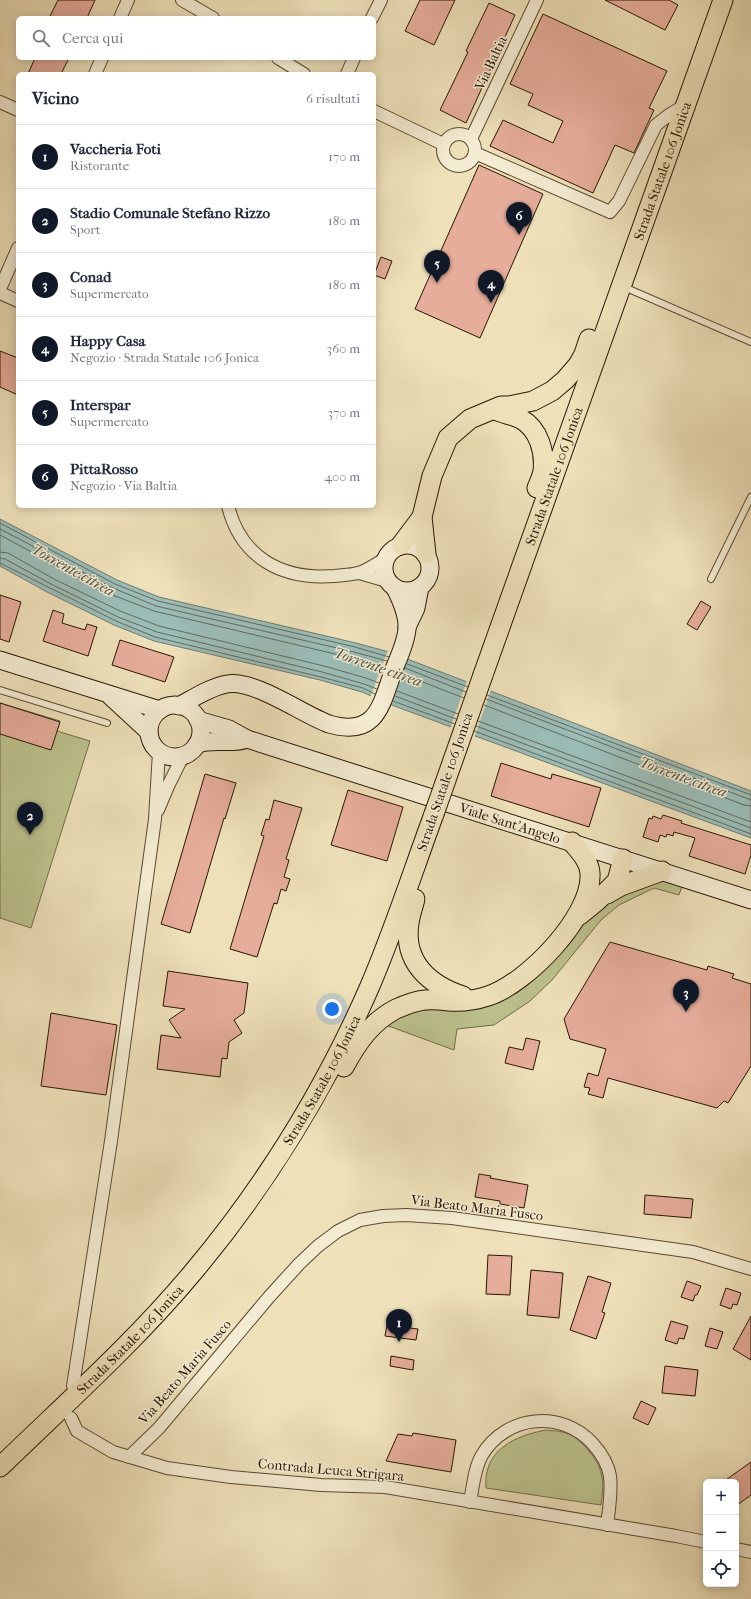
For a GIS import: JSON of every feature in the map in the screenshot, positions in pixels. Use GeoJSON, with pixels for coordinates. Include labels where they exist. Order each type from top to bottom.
{"type":"FeatureCollection","features":[{"type":"Feature","properties":{"kind":"main road","name":"Strada Statale 106 Jonica"},"geometry":{"type":"LineString","coordinates":[[0,1467],[110,1361],[170,1298],[195,1270],[234,1220],[291,1136],[329,1070],[367,993],[393,929],[620,285],[723,0]]}},
{"type":"Feature","properties":{"kind":"main road"},"geometry":{"type":"LineString","coordinates":[[391,584],[408,591],[420,587],[425,582],[430,568],[426,554],[422,517],[432,476],[448,438],[470,419],[495,410],[501,406],[521,404],[544,396],[570,375],[584,354],[619,259],[639,232]]}},
{"type":"Feature","properties":{"kind":"main road"},"geometry":{"type":"LineString","coordinates":[[495,410],[521,419],[531,428],[540,442],[543,462],[543,472],[505,580],[507,604]]}},
{"type":"Feature","properties":{"kind":"main road"},"geometry":{"type":"LineString","coordinates":[[407,628],[403,607],[384,574],[383,566],[389,552],[401,545],[422,517]]}},
{"type":"Feature","properties":{"kind":"main road"},"geometry":{"type":"LineString","coordinates":[[401,545],[415,546],[426,554]]}},
{"type":"Feature","properties":{"kind":"main road"},"geometry":{"type":"LineString","coordinates":[[179,706],[218,686],[228,684],[246,685],[321,721],[341,728],[362,726],[371,720],[380,706],[402,648],[407,628],[416,608],[420,587]]}},
{"type":"Feature","properties":{"kind":"main road"},"geometry":{"type":"LineString","coordinates":[[0,660],[160,710]]}},
{"type":"Feature","properties":{"kind":"main road"},"geometry":{"type":"LineString","coordinates":[[198,719],[218,686]]}},
{"type":"Feature","properties":{"kind":"main road"},"geometry":{"type":"LineString","coordinates":[[109,695],[148,732]]}},
{"type":"Feature","properties":{"kind":"main road"},"geometry":{"type":"LineString","coordinates":[[179,706],[186,708],[198,719],[200,732],[197,744],[193,749],[182,756],[166,756],[159,752],[150,740],[148,732],[150,724],[154,716],[160,710],[166,707],[179,706]]}},
{"type":"Feature","properties":{"kind":"main road","name":"Viale Sant'Angelo"},"geometry":{"type":"LineString","coordinates":[[198,719],[229,729],[247,739],[751,900]]}},
{"type":"Feature","properties":{"kind":"main road","name":"Viale Sant'Angelo"},"geometry":{"type":"LineString","coordinates":[[197,744],[205,741],[240,742],[247,739]]}},
{"type":"Feature","properties":{"kind":"main road"},"geometry":{"type":"LineString","coordinates":[[431,822],[429,851],[409,923],[409,945],[416,962],[431,981],[448,991],[464,996],[470,1000]]}},
{"type":"Feature","properties":{"kind":"main road"},"geometry":{"type":"LineString","coordinates":[[572,842],[583,855],[590,872],[590,897]]}},
{"type":"Feature","properties":{"kind":"main road"},"geometry":{"type":"LineString","coordinates":[[291,1136],[328,1094],[359,1041],[371,1027],[395,1010],[412,1002],[426,999],[470,1000],[503,990],[522,977],[540,961],[574,920],[590,897],[617,881],[620,858]]}},
{"type":"Feature","properties":{"kind":"main road"},"geometry":{"type":"LineString","coordinates":[[590,897],[662,871]]}},
{"type":"Feature","properties":{"kind":"street"},"geometry":{"type":"LineString","coordinates":[[121,16],[128,0]]}},
{"type":"Feature","properties":{"kind":"street"},"geometry":{"type":"LineString","coordinates":[[182,0],[210,16]]}},
{"type":"Feature","properties":{"kind":"street"},"geometry":{"type":"LineString","coordinates":[[373,16],[381,0]]}},
{"type":"Feature","properties":{"kind":"street","name":"Via Baltia"},"geometry":{"type":"LineString","coordinates":[[472,139],[537,0]]}},
{"type":"Feature","properties":{"kind":"street"},"geometry":{"type":"LineString","coordinates":[[96,72],[101,60]]}},
{"type":"Feature","properties":{"kind":"street"},"geometry":{"type":"LineString","coordinates":[[281,60],[301,72]]}},
{"type":"Feature","properties":{"kind":"street"},"geometry":{"type":"LineString","coordinates":[[348,72],[353,60]]}},
{"type":"Feature","properties":{"kind":"street"},"geometry":{"type":"LineString","coordinates":[[0,102],[16,109]]}},
{"type":"Feature","properties":{"kind":"street"},"geometry":{"type":"LineString","coordinates":[[475,153],[610,212],[619,200],[656,125],[668,115],[684,106]]}},
{"type":"Feature","properties":{"kind":"street"},"geometry":{"type":"LineString","coordinates":[[376,112],[443,144]]}},
{"type":"Feature","properties":{"kind":"street"},"geometry":{"type":"LineString","coordinates":[[456,134],[462,134],[472,139],[475,153],[466,164],[457,166],[452,165],[444,158],[442,148],[446,139],[456,134]]}},
{"type":"Feature","properties":{"kind":"street"},"geometry":{"type":"LineString","coordinates":[[0,289],[16,253]]}},
{"type":"Feature","properties":{"kind":"street"},"geometry":{"type":"LineString","coordinates":[[0,293],[16,300]]}},
{"type":"Feature","properties":{"kind":"street"},"geometry":{"type":"LineString","coordinates":[[229,508],[233,524],[242,540],[266,563],[284,570],[302,575],[321,577],[359,573],[385,559]]}},
{"type":"Feature","properties":{"kind":"street"},"geometry":{"type":"LineString","coordinates":[[359,573],[391,584]]}},
{"type":"Feature","properties":{"kind":"street"},"geometry":{"type":"LineString","coordinates":[[73,1386],[111,1142],[155,819],[159,752]]}},
{"type":"Feature","properties":{"kind":"street"},"geometry":{"type":"LineString","coordinates":[[155,819],[182,756]]}},
{"type":"Feature","properties":{"kind":"street","name":"Via Beato Maria Fusco"},"geometry":{"type":"LineString","coordinates":[[129,1457],[159,1428],[269,1297],[300,1264],[318,1246],[338,1231],[360,1220],[383,1216],[406,1215],[452,1218],[693,1252],[751,1269]]}},
{"type":"Feature","properties":{"kind":"street","name":"Contrada Leuca Strigara"},"geometry":{"type":"LineString","coordinates":[[71,1418],[77,1431],[113,1452],[167,1468],[231,1477],[321,1485],[385,1487],[703,1541]]}},
{"type":"Feature","properties":{"kind":"street"},"geometry":{"type":"LineString","coordinates":[[470,1502],[474,1478],[482,1456],[497,1437],[518,1425],[541,1420],[549,1421],[564,1424],[585,1436],[601,1454],[610,1476],[610,1500],[607,1525]]}},
{"type":"Feature","properties":{"kind":"street"},"geometry":{"type":"LineString","coordinates":[[739,1550],[751,1552]]}},
{"type":"Feature","properties":{"kind":"lane"},"geometry":{"type":"LineString","coordinates":[[620,285],[751,342]]}},
{"type":"Feature","properties":{"kind":"lane"},"geometry":{"type":"LineString","coordinates":[[711,579],[751,497]]}},
{"type":"Feature","properties":{"kind":"lane"},"geometry":{"type":"LineString","coordinates":[[0,690],[107,723]]}},
{"type":"Feature","properties":{"kind":"green space"},"geometry":{"type":"Polygon","coordinates":[[[0,703],[60,721],[57,731],[90,741],[31,928],[0,918],[0,703]]]}},
{"type":"Feature","properties":{"kind":"green space"},"geometry":{"type":"Polygon","coordinates":[[[657,879],[682,886],[679,895],[654,888],[619,905],[601,920],[552,980],[530,1001],[494,1025],[457,1029],[454,1050],[383,1024],[403,1011],[469,1007],[594,909],[657,879]]]}},
{"type":"Feature","properties":{"kind":"green space"},"geometry":{"type":"Polygon","coordinates":[[[546,1430],[570,1434],[583,1444],[592,1454],[601,1471],[603,1480],[601,1505],[486,1488],[486,1475],[490,1464],[495,1455],[503,1447],[523,1436],[546,1430]]]}},
{"type":"Feature","properties":{"kind":"water","name":"Torrente citrea"},"geometry":{"type":"Polygon","coordinates":[[[0,519],[117,580],[159,597],[389,652],[751,791],[751,838],[397,707],[362,692],[320,680],[154,641],[114,625],[47,592],[0,566],[0,519]]]}},
{"type":"Feature","properties":{"kind":"pier"},"geometry":{"type":"Polygon","coordinates":[[[388,650],[408,658],[390,706],[370,698],[388,650]]]}},
{"type":"Feature","properties":{"kind":"pier"},"geometry":{"type":"Polygon","coordinates":[[[467,680],[491,690],[474,738],[450,729],[467,680]]]}},
{"type":"Feature","properties":{"kind":"building"},"geometry":{"type":"Polygon","coordinates":[[[58,0],[95,0],[88,16],[50,16],[58,0]]]}},
{"type":"Feature","properties":{"kind":"building"},"geometry":{"type":"Polygon","coordinates":[[[420,0],[455,0],[434,45],[405,31],[420,0]]]}},
{"type":"Feature","properties":{"kind":"building"},"geometry":{"type":"Polygon","coordinates":[[[605,0],[669,0],[678,5],[665,30],[605,0]]]}},
{"type":"Feature","properties":{"kind":"building"},"geometry":{"type":"Polygon","coordinates":[[[489,3],[515,15],[466,123],[440,110],[468,52],[466,51],[489,3]]]}},
{"type":"Feature","properties":{"kind":"building"},"geometry":{"type":"Polygon","coordinates":[[[543,14],[667,71],[649,108],[654,110],[634,153],[615,145],[593,193],[490,146],[503,120],[553,143],[563,121],[528,105],[533,94],[510,84],[543,14]]]}},
{"type":"Feature","properties":{"kind":"building"},"geometry":{"type":"Polygon","coordinates":[[[34,60],[68,60],[62,72],[29,72],[34,60]]]}},
{"type":"Feature","properties":{"kind":"building"},"geometry":{"type":"Polygon","coordinates":[[[479,165],[543,194],[480,338],[415,309],[479,165]]]}},
{"type":"Feature","properties":{"kind":"building"},"geometry":{"type":"Polygon","coordinates":[[[381,257],[392,261],[385,279],[376,276],[376,270],[381,257]]]}},
{"type":"Feature","properties":{"kind":"building"},"geometry":{"type":"Polygon","coordinates":[[[0,351],[16,357],[16,394],[0,387],[0,351]]]}},
{"type":"Feature","properties":{"kind":"building"},"geometry":{"type":"Polygon","coordinates":[[[0,595],[21,602],[9,642],[0,639],[0,595]]]}},
{"type":"Feature","properties":{"kind":"building"},"geometry":{"type":"Polygon","coordinates":[[[701,601],[711,607],[697,630],[687,624],[701,601]]]}},
{"type":"Feature","properties":{"kind":"building"},"geometry":{"type":"Polygon","coordinates":[[[53,610],[64,614],[62,623],[85,630],[87,624],[97,627],[88,656],[43,641],[53,610]]]}},
{"type":"Feature","properties":{"kind":"building"},"geometry":{"type":"Polygon","coordinates":[[[120,640],[174,657],[165,682],[112,665],[120,640]]]}},
{"type":"Feature","properties":{"kind":"building"},"geometry":{"type":"Polygon","coordinates":[[[0,703],[60,722],[51,750],[0,734],[0,703]]]}},
{"type":"Feature","properties":{"kind":"building"},"geometry":{"type":"Polygon","coordinates":[[[501,763],[551,779],[552,774],[601,788],[589,827],[491,796],[501,763]]]}},
{"type":"Feature","properties":{"kind":"building"},"geometry":{"type":"Polygon","coordinates":[[[205,774],[236,783],[225,819],[224,818],[190,933],[161,924],[205,774]]]}},
{"type":"Feature","properties":{"kind":"building"},"geometry":{"type":"Polygon","coordinates":[[[348,790],[403,807],[387,861],[331,845],[348,790]]]}},
{"type":"Feature","properties":{"kind":"building"},"geometry":{"type":"Polygon","coordinates":[[[274,800],[302,808],[286,859],[289,860],[284,877],[290,879],[286,891],[281,889],[277,904],[274,903],[257,957],[230,949],[264,836],[261,835],[266,819],[269,820],[274,800]]]}},
{"type":"Feature","properties":{"kind":"building"},"geometry":{"type":"Polygon","coordinates":[[[663,815],[682,821],[681,823],[751,845],[751,855],[745,874],[689,856],[695,838],[674,832],[673,836],[667,834],[666,837],[660,835],[658,842],[643,837],[649,818],[652,819],[653,816],[661,819],[663,815]]]}},
{"type":"Feature","properties":{"kind":"building"},"geometry":{"type":"Polygon","coordinates":[[[610,942],[707,970],[708,966],[734,974],[732,978],[751,984],[751,1066],[728,1103],[724,1101],[717,1108],[608,1078],[603,1098],[588,1094],[590,1088],[584,1087],[588,1073],[598,1076],[606,1049],[570,1039],[564,1019],[610,942]]]}},
{"type":"Feature","properties":{"kind":"building"},"geometry":{"type":"Polygon","coordinates":[[[168,971],[248,983],[244,1013],[234,1020],[242,1033],[229,1042],[227,1059],[222,1058],[220,1077],[157,1069],[161,1035],[181,1038],[169,1020],[185,1009],[163,1006],[168,971]]]}},
{"type":"Feature","properties":{"kind":"building"},"geometry":{"type":"Polygon","coordinates":[[[51,1013],[117,1025],[106,1095],[41,1086],[51,1013]]]}},
{"type":"Feature","properties":{"kind":"building"},"geometry":{"type":"Polygon","coordinates":[[[526,1038],[540,1041],[533,1070],[505,1063],[509,1047],[523,1050],[526,1038]]]}},
{"type":"Feature","properties":{"kind":"building"},"geometry":{"type":"Polygon","coordinates":[[[479,1174],[491,1176],[490,1178],[528,1185],[524,1208],[500,1204],[500,1201],[475,1197],[479,1174]]]}},
{"type":"Feature","properties":{"kind":"building"},"geometry":{"type":"Polygon","coordinates":[[[645,1195],[693,1199],[691,1218],[644,1214],[645,1195]]]}},
{"type":"Feature","properties":{"kind":"building"},"geometry":{"type":"Polygon","coordinates":[[[488,1255],[512,1256],[510,1295],[486,1294],[488,1255]]]}},
{"type":"Feature","properties":{"kind":"building"},"geometry":{"type":"Polygon","coordinates":[[[531,1270],[563,1273],[559,1318],[527,1315],[531,1270]]]}},
{"type":"Feature","properties":{"kind":"building"},"geometry":{"type":"Polygon","coordinates":[[[588,1276],[611,1283],[602,1312],[605,1313],[596,1339],[570,1330],[588,1276]]]}},
{"type":"Feature","properties":{"kind":"building"},"geometry":{"type":"Polygon","coordinates":[[[687,1281],[701,1286],[693,1301],[681,1297],[687,1281]]]}},
{"type":"Feature","properties":{"kind":"building"},"geometry":{"type":"Polygon","coordinates":[[[726,1288],[741,1293],[737,1305],[733,1304],[731,1309],[720,1305],[726,1288]]]}},
{"type":"Feature","properties":{"kind":"building"},"geometry":{"type":"Polygon","coordinates":[[[751,1316],[751,1360],[733,1349],[751,1316]]]}},
{"type":"Feature","properties":{"kind":"building"},"geometry":{"type":"Polygon","coordinates":[[[671,1321],[688,1326],[684,1339],[679,1338],[677,1344],[665,1340],[671,1321]]]}},
{"type":"Feature","properties":{"kind":"building"},"geometry":{"type":"Polygon","coordinates":[[[387,1325],[418,1329],[416,1340],[385,1336],[387,1325]]]}},
{"type":"Feature","properties":{"kind":"building"},"geometry":{"type":"Polygon","coordinates":[[[710,1328],[723,1332],[717,1349],[705,1346],[710,1328]]]}},
{"type":"Feature","properties":{"kind":"building"},"geometry":{"type":"Polygon","coordinates":[[[391,1356],[414,1360],[413,1370],[390,1366],[391,1356]]]}},
{"type":"Feature","properties":{"kind":"building"},"geometry":{"type":"Polygon","coordinates":[[[665,1366],[698,1370],[695,1396],[662,1393],[665,1366]]]}},
{"type":"Feature","properties":{"kind":"building"},"geometry":{"type":"Polygon","coordinates":[[[641,1401],[656,1408],[648,1425],[633,1418],[641,1401]]]}},
{"type":"Feature","properties":{"kind":"building"},"geometry":{"type":"Polygon","coordinates":[[[413,1433],[456,1440],[451,1472],[386,1461],[398,1434],[412,1436],[413,1433]]]}},
{"type":"Feature","properties":{"kind":"building"},"geometry":{"type":"Polygon","coordinates":[[[751,1462],[751,1495],[739,1504],[739,1479],[727,1479],[751,1462]]]}},
{"type":"Feature","properties":{"kind":"place","name":"PittaRosso"},"geometry":{"type":"Point","coordinates":[519,235]}},
{"type":"Feature","properties":{"kind":"place","name":"Interspar"},"geometry":{"type":"Point","coordinates":[437,283]}},
{"type":"Feature","properties":{"kind":"place","name":"Happy Casa"},"geometry":{"type":"Point","coordinates":[491,303]}},
{"type":"Feature","properties":{"kind":"place","name":"Stadio Comunale Stefano Rizzo"},"geometry":{"type":"Point","coordinates":[30,835]}},
{"type":"Feature","properties":{"kind":"place","name":"Conad"},"geometry":{"type":"Point","coordinates":[686,1012]}},
{"type":"Feature","properties":{"kind":"place","name":"Vaccheria Foti"},"geometry":{"type":"Point","coordinates":[399,1342]}}]}
